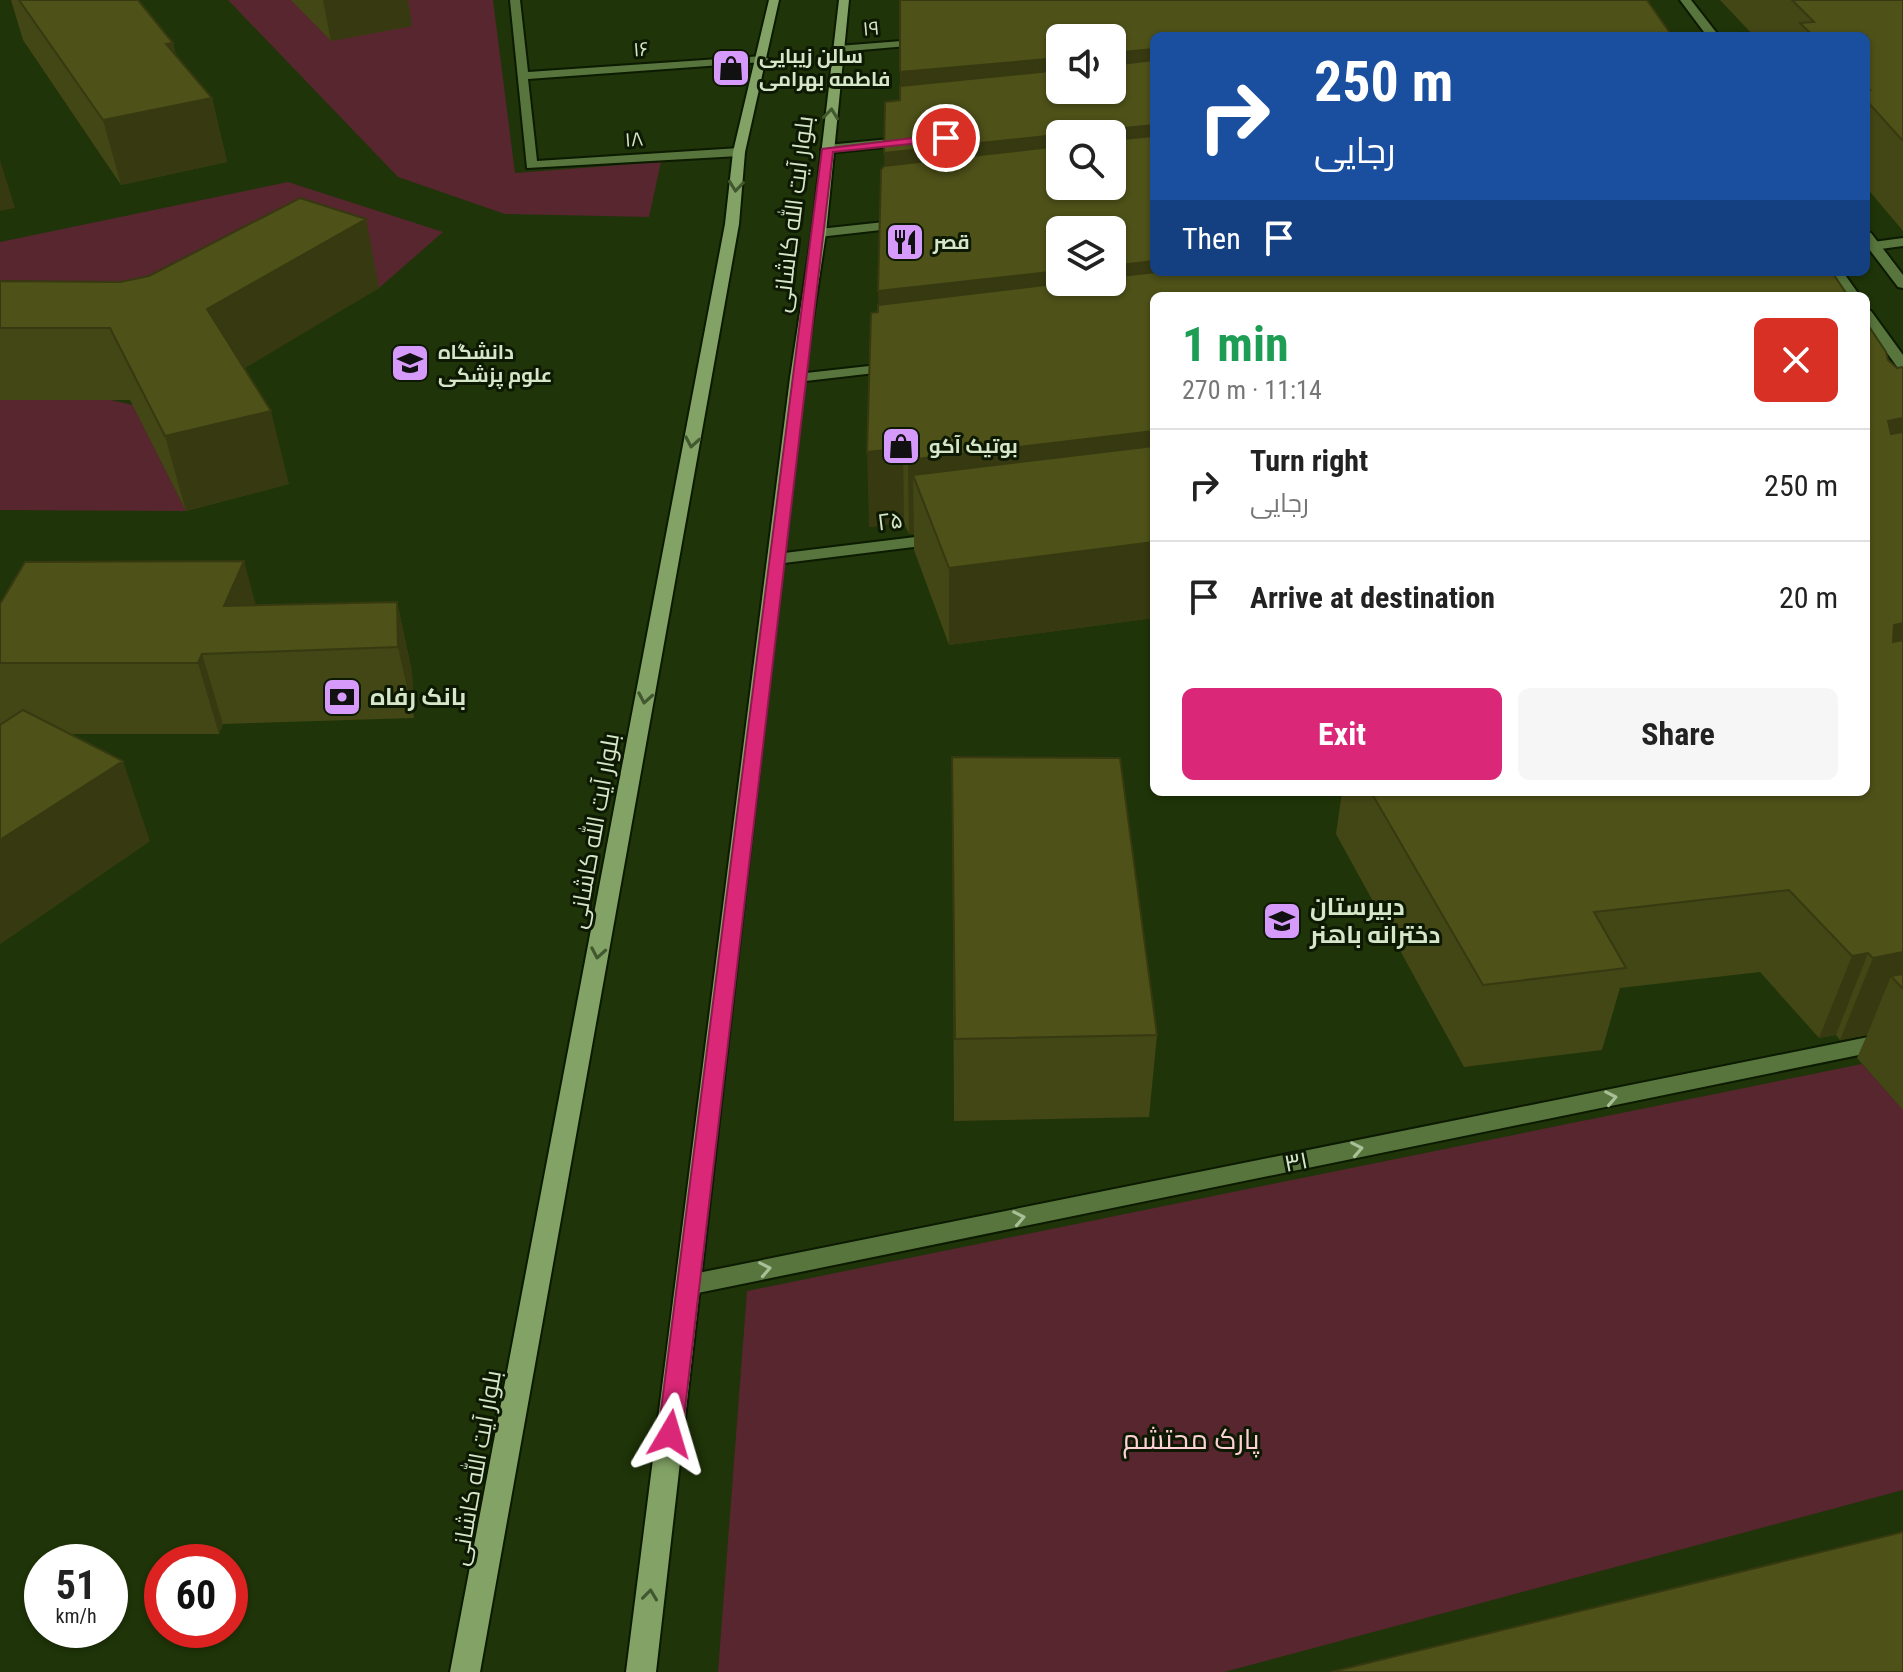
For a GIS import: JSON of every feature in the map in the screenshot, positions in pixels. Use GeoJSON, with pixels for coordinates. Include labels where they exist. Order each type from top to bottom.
{"type":"FeatureCollection","features":[{"type":"Feature","properties":{"kind":"main road","name":"بلوار آیت الله کاشانی"},"geometry":{"type":"LineString","coordinates":[[465,1672],[732,224],[739,152],[763,59],[774,0]]}},
{"type":"Feature","properties":{"kind":"main road","name":"بلوار آیت الله کاشانی"},"geometry":{"type":"LineString","coordinates":[[641,1672],[797,378],[819,233],[844,0]]}},
{"type":"Feature","properties":{"kind":"street"},"geometry":{"type":"LineString","coordinates":[[515,0],[522,76]]}},
{"type":"Feature","properties":{"kind":"street"},"geometry":{"type":"LineString","coordinates":[[1685,0],[1710,32]]}},
{"type":"Feature","properties":{"kind":"street","name":"۱۹"},"geometry":{"type":"LineString","coordinates":[[838,49],[947,40]]}},
{"type":"Feature","properties":{"kind":"street","name":"۱۶"},"geometry":{"type":"LineString","coordinates":[[522,76],[763,59]]}},
{"type":"Feature","properties":{"kind":"street","name":"۱۸"},"geometry":{"type":"LineString","coordinates":[[522,76],[531,165],[739,152]]}},
{"type":"Feature","properties":{"kind":"street"},"geometry":{"type":"LineString","coordinates":[[827,149],[921,140]]}},
{"type":"Feature","properties":{"kind":"street"},"geometry":{"type":"LineString","coordinates":[[819,233],[911,223]]}},
{"type":"Feature","properties":{"kind":"street"},"geometry":{"type":"LineString","coordinates":[[1870,241],[1903,242]]}},
{"type":"Feature","properties":{"kind":"street"},"geometry":{"type":"LineString","coordinates":[[1870,241],[1903,284]]}},
{"type":"Feature","properties":{"kind":"street"},"geometry":{"type":"LineString","coordinates":[[1870,320],[1903,365]]}},
{"type":"Feature","properties":{"kind":"street"},"geometry":{"type":"LineString","coordinates":[[797,378],[906,366]]}},
{"type":"Feature","properties":{"kind":"street","name":"۲۵"},"geometry":{"type":"LineString","coordinates":[[776,559],[965,536]]}},
{"type":"Feature","properties":{"kind":"street","name":"۳۱"},"geometry":{"type":"LineString","coordinates":[[688,1285],[1903,1038]]}},
{"type":"Feature","properties":{"kind":"green space"},"geometry":{"type":"Polygon","coordinates":[[[228,0],[493,0],[515,173],[661,162],[649,217],[505,214],[398,177],[228,0]]]}},
{"type":"Feature","properties":{"kind":"green space"},"geometry":{"type":"Polygon","coordinates":[[[288,182],[443,232],[379,288],[315,265],[0,351],[0,242],[288,182]]]}},
{"type":"Feature","properties":{"kind":"green space"},"geometry":{"type":"Polygon","coordinates":[[[0,400],[111,400],[133,405],[186,511],[0,510],[0,400]]]}},
{"type":"Feature","properties":{"kind":"green space","name":"پارک محتشم"},"geometry":{"type":"Polygon","coordinates":[[[1862,1064],[1903,1109],[1903,1490],[1224,1672],[718,1672],[747,1291],[1862,1064]]]}},
{"type":"Feature","properties":{"kind":"building"},"geometry":{"type":"Polygon","coordinates":[[[19,0],[138,0],[173,43],[166,44],[212,98],[103,120],[19,0]]]}},
{"type":"Feature","properties":{"kind":"building"},"geometry":{"type":"Polygon","coordinates":[[[900,0],[1647,0],[1669,32],[1150,32],[1150,49],[1126,52],[1126,24],[1046,24],[1046,59],[900,72],[900,0]]]}},
{"type":"Feature","properties":{"kind":"building"},"geometry":{"type":"Polygon","coordinates":[[[1792,0],[1903,0],[1903,141],[1870,104],[1870,32],[1809,32],[1800,23],[1814,22],[1792,0]]]}},
{"type":"Feature","properties":{"kind":"building"},"geometry":{"type":"Polygon","coordinates":[[[1150,60],[1150,125],[1126,128],[1126,120],[1046,120],[1046,136],[884,153],[885,102],[900,100],[900,86],[1046,71],[1046,104],[1126,104],[1126,63],[1150,60]]]}},
{"type":"Feature","properties":{"kind":"building"},"geometry":{"type":"Polygon","coordinates":[[[1150,136],[1150,261],[1126,264],[1126,216],[1046,216],[1046,273],[878,291],[881,170],[884,166],[1046,148],[1046,200],[1126,200],[1126,139],[1150,136]]]}},
{"type":"Feature","properties":{"kind":"building"},"geometry":{"type":"Polygon","coordinates":[[[300,198],[366,219],[207,309],[271,411],[165,436],[110,328],[0,328],[0,281],[120,282],[149,276],[300,198]]]}},
{"type":"Feature","properties":{"kind":"building"},"geometry":{"type":"Polygon","coordinates":[[[1150,273],[1150,276],[1835,276],[1845,292],[1150,292],[1150,431],[908,460],[903,448],[867,452],[871,313],[878,312],[878,305],[1046,285],[1046,296],[1126,296],[1126,275],[1150,273]]]}},
{"type":"Feature","properties":{"kind":"building"},"geometry":{"type":"Polygon","coordinates":[[[1870,328],[1888,360],[1897,368],[1903,367],[1903,418],[1888,421],[1891,434],[1903,432],[1903,623],[1894,625],[1893,642],[1903,640],[1903,952],[1873,958],[1868,953],[1852,956],[1789,890],[1594,912],[1626,968],[1483,985],[1373,796],[1870,796],[1870,328]]]}},
{"type":"Feature","properties":{"kind":"building"},"geometry":{"type":"Polygon","coordinates":[[[1150,446],[1150,543],[949,568],[913,475],[1150,446]]]}},
{"type":"Feature","properties":{"kind":"building"},"geometry":{"type":"Polygon","coordinates":[[[244,561],[224,606],[397,602],[398,647],[202,654],[198,663],[0,663],[0,604],[25,562],[244,561]]]}},
{"type":"Feature","properties":{"kind":"building"},"geometry":{"type":"Polygon","coordinates":[[[23,710],[123,761],[0,840],[0,725],[23,710]]]}},
{"type":"Feature","properties":{"kind":"building"},"geometry":{"type":"Polygon","coordinates":[[[952,757],[1120,758],[1157,1035],[955,1039],[952,757]]]}},
{"type":"Feature","properties":{"kind":"building"},"geometry":{"type":"Polygon","coordinates":[[[1903,974],[1903,989],[1891,976],[1903,974]]]}},
{"type":"Feature","properties":{"kind":"building"},"geometry":{"type":"Polygon","coordinates":[[[1903,1532],[1903,1672],[1331,1672],[1903,1532]]]}},
{"type":"Feature","properties":{"kind":"place","name":"سالن زیبایی فاطمه بهرامی"},"geometry":{"type":"Point","coordinates":[731,68]}},
{"type":"Feature","properties":{"kind":"place","name":"قصر"},"geometry":{"type":"Point","coordinates":[905,242]}},
{"type":"Feature","properties":{"kind":"place","name":"دانشگاه علوم پزشکی"},"geometry":{"type":"Point","coordinates":[410,363]}},
{"type":"Feature","properties":{"kind":"place","name":"بوتیک آکو"},"geometry":{"type":"Point","coordinates":[901,446]}},
{"type":"Feature","properties":{"kind":"place","name":"بانک رفاه"},"geometry":{"type":"Point","coordinates":[342,697]}},
{"type":"Feature","properties":{"kind":"place","name":"دبیرستان دخترانه باهنر"},"geometry":{"type":"Point","coordinates":[1282,921]}},
{"type":"Feature","properties":{"kind":"route"},"geometry":{"type":"LineString","coordinates":[[670,1434],[827,149],[946,138]]}}]}
